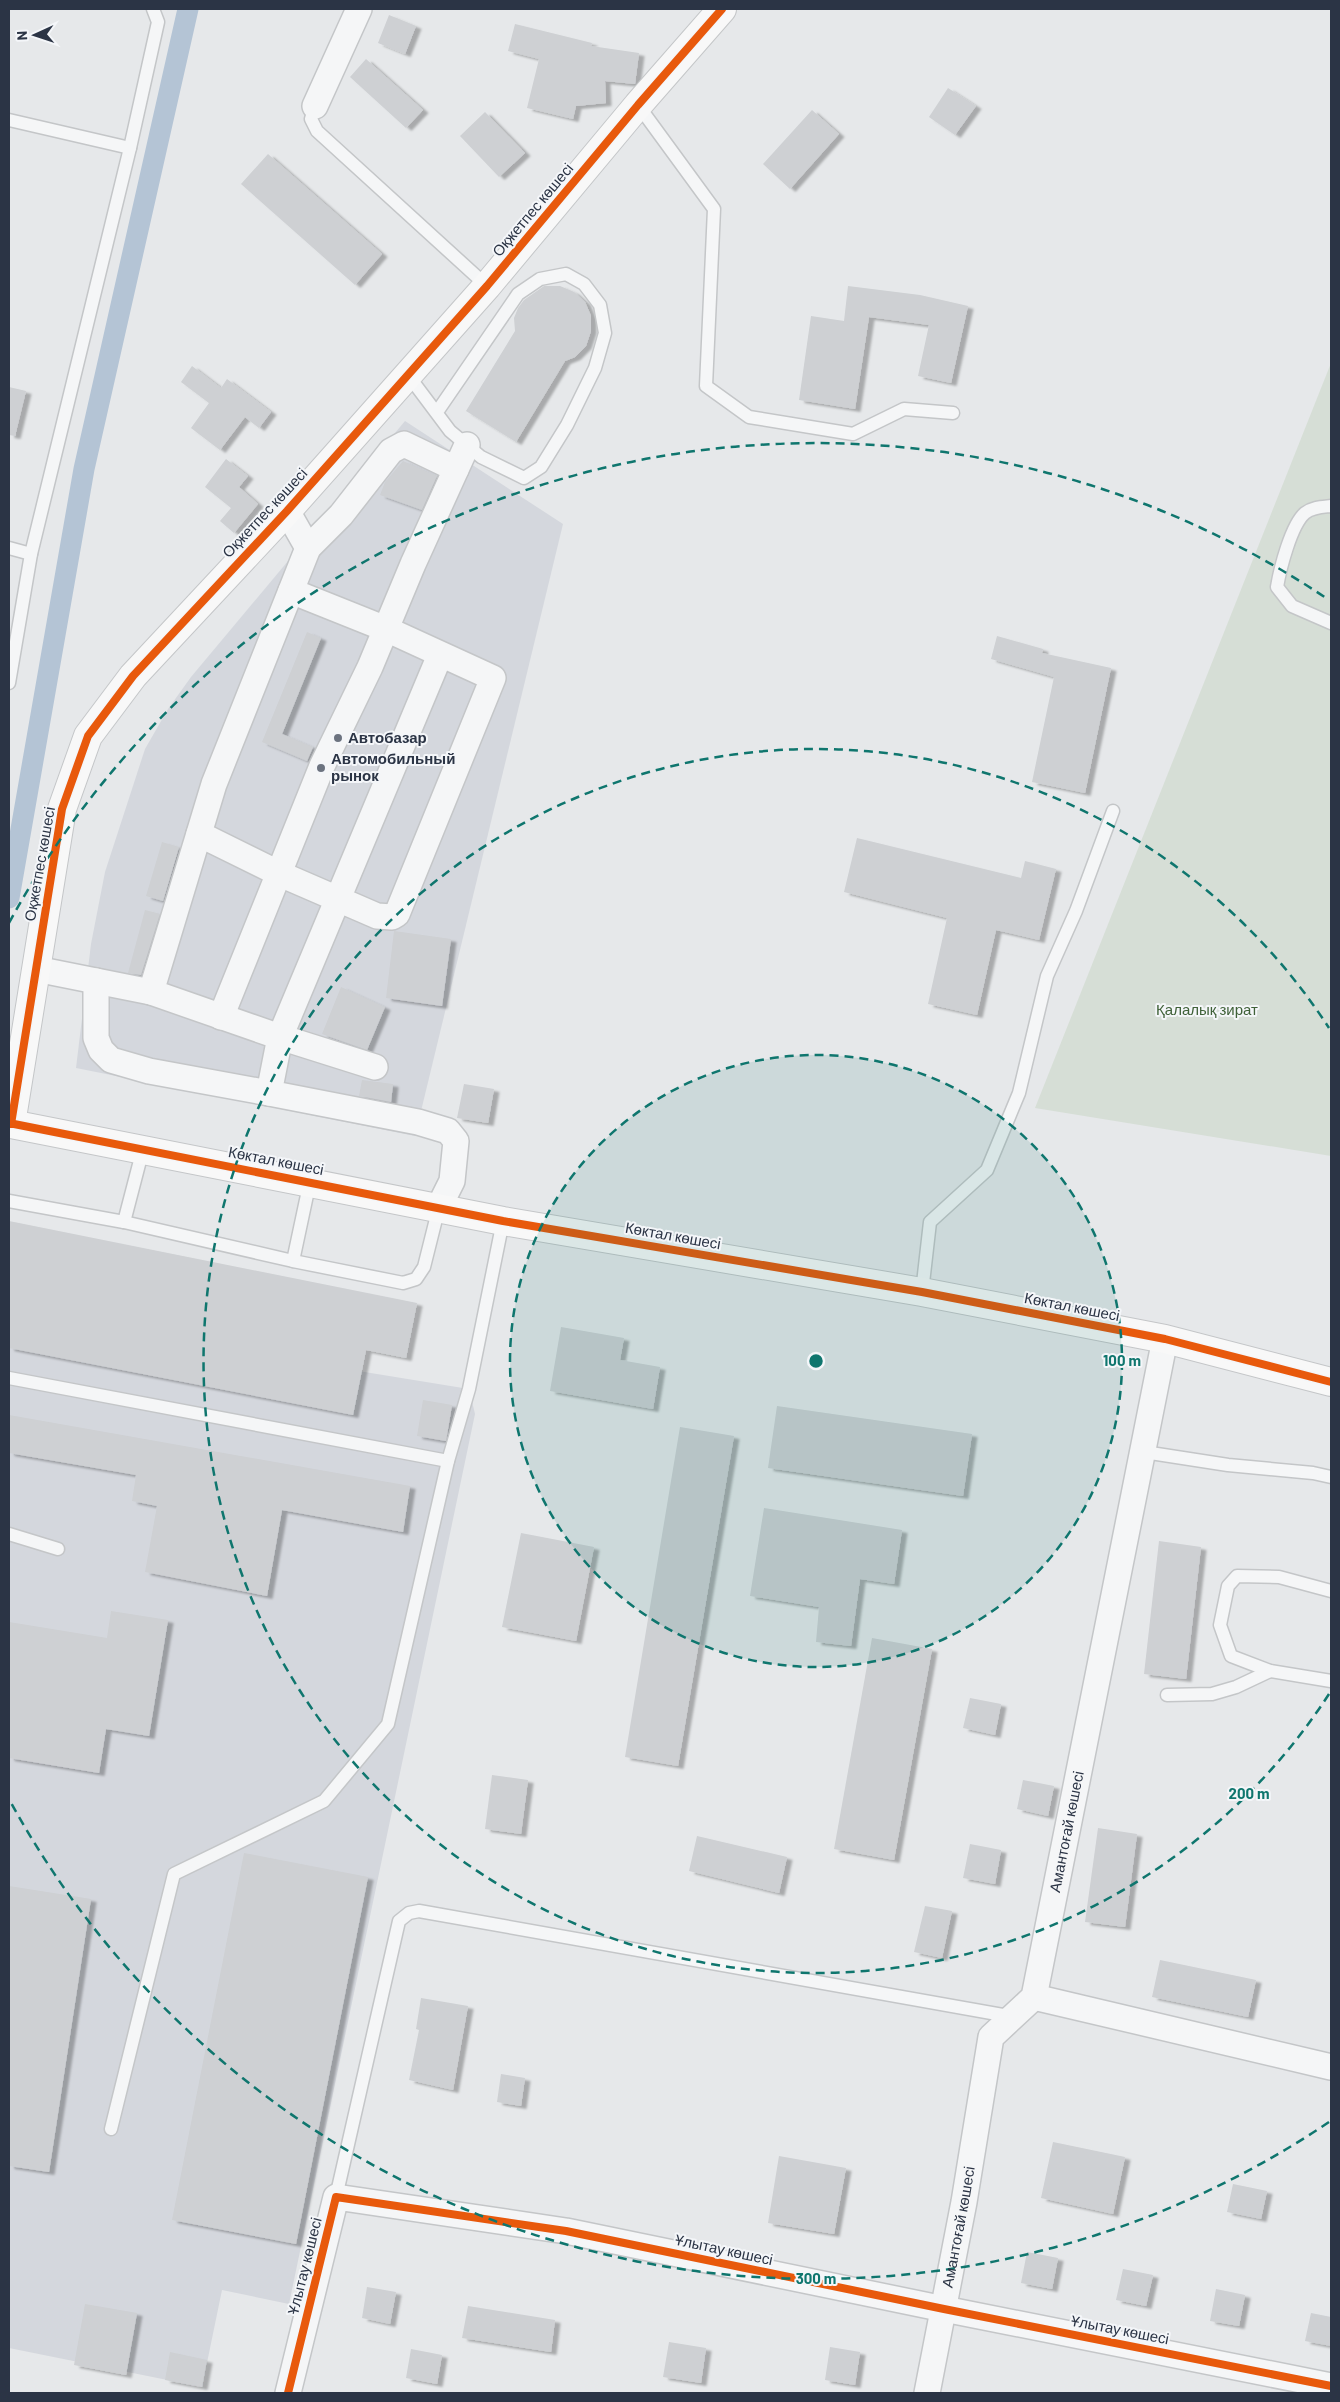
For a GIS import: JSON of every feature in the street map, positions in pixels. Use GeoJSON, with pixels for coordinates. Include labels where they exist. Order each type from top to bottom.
{"type":"FeatureCollection","features":[{"type":"Feature","properties":{"kind":"street"},"geometry":{"type":"LineString","coordinates":[[315,106],[358,9]]}},
{"type":"Feature","properties":{"kind":"street","name":"Оқжетпес көшесі"},"geometry":{"type":"LineString","coordinates":[[9,1126],[62,809],[88,736],[133,676],[287,511],[487,286],[638,105],[722,9]]}},
{"type":"Feature","properties":{"kind":"street"},"geometry":{"type":"LineString","coordinates":[[150,992],[214,784],[308,548],[341,515],[391,451],[404,444],[456,469]]}},
{"type":"Feature","properties":{"kind":"street"},"geometry":{"type":"LineString","coordinates":[[221,1017],[322,766],[370,667],[467,445]]}},
{"type":"Feature","properties":{"kind":"street"},"geometry":{"type":"LineString","coordinates":[[287,511],[308,548]]}},
{"type":"Feature","properties":{"kind":"street"},"geometry":{"type":"LineString","coordinates":[[199,834],[280,874],[377,916],[392,917],[397,914],[493,678],[386,630],[291,591]]}},
{"type":"Feature","properties":{"kind":"street"},"geometry":{"type":"LineString","coordinates":[[269,1093],[280,1037],[440,655]]}},
{"type":"Feature","properties":{"kind":"street"},"geometry":{"type":"LineString","coordinates":[[36,969],[150,992],[280,1037],[376,1067]]}},
{"type":"Feature","properties":{"kind":"street"},"geometry":{"type":"LineString","coordinates":[[96,981],[96,1038],[101,1050],[112,1060],[148,1071],[418,1122],[448,1131],[456,1141],[452,1181],[440,1207]]}},
{"type":"Feature","properties":{"kind":"street","name":"Көктал көшесі"},"geometry":{"type":"LineString","coordinates":[[9,1126],[310,1181],[503,1221],[922,1292],[1165,1339],[1331,1382]]}},
{"type":"Feature","properties":{"kind":"street","name":"Амантоғай көшесі"},"geometry":{"type":"LineString","coordinates":[[927,2393],[944,2309],[992,2037],[1034,1997],[1165,1339]]}},
{"type":"Feature","properties":{"kind":"street"},"geometry":{"type":"LineString","coordinates":[[1034,1997],[1331,2067]]}},
{"type":"Feature","properties":{"kind":"street","name":"Ұлытау көшесі"},"geometry":{"type":"LineString","coordinates":[[288,2393],[336,2197],[566,2231],[1331,2386]]}},
{"type":"Feature","properties":{"kind":"lane"},"geometry":{"type":"LineString","coordinates":[[9,683],[31,554],[130,148],[158,22],[153,9]]}},
{"type":"Feature","properties":{"kind":"lane"},"geometry":{"type":"LineString","coordinates":[[638,105],[714,208],[706,386],[749,417],[852,434],[904,409],[954,414]]}},
{"type":"Feature","properties":{"kind":"lane"},"geometry":{"type":"LineString","coordinates":[[315,106],[312,119],[316,131],[487,286]]}},
{"type":"Feature","properties":{"kind":"lane"},"geometry":{"type":"LineString","coordinates":[[9,120],[130,148]]}},
{"type":"Feature","properties":{"kind":"lane"},"geometry":{"type":"LineString","coordinates":[[408,375],[450,431],[481,457],[524,478],[541,467],[567,424],[595,368],[605,333],[600,305],[584,284],[566,274],[540,279],[518,294],[437,412]]}},
{"type":"Feature","properties":{"kind":"lane"},"geometry":{"type":"LineString","coordinates":[[1331,506],[1314,508],[1304,514],[1281,561],[1277,587],[1292,606],[1331,623]]}},
{"type":"Feature","properties":{"kind":"lane"},"geometry":{"type":"LineString","coordinates":[[9,548],[31,554]]}},
{"type":"Feature","properties":{"kind":"lane"},"geometry":{"type":"LineString","coordinates":[[922,1292],[930,1222],[987,1170],[1019,1093],[1047,976],[1076,911],[1113,811]]}},
{"type":"Feature","properties":{"kind":"lane"},"geometry":{"type":"LineString","coordinates":[[124,1222],[143,1149]]}},
{"type":"Feature","properties":{"kind":"lane"},"geometry":{"type":"LineString","coordinates":[[293,1261],[310,1181]]}},
{"type":"Feature","properties":{"kind":"lane"},"geometry":{"type":"LineString","coordinates":[[9,1201],[124,1222],[293,1261],[403,1282],[416,1279],[424,1267],[440,1207]]}},
{"type":"Feature","properties":{"kind":"lane"},"geometry":{"type":"LineString","coordinates":[[110,2129],[174,1874],[324,1800],[388,1724],[448,1461],[470,1389],[503,1221]]}},
{"type":"Feature","properties":{"kind":"lane"},"geometry":{"type":"LineString","coordinates":[[9,1378],[448,1461]]}},
{"type":"Feature","properties":{"kind":"lane"},"geometry":{"type":"LineString","coordinates":[[1144,1452],[1228,1465],[1313,1473],[1331,1477]]}},
{"type":"Feature","properties":{"kind":"lane"},"geometry":{"type":"LineString","coordinates":[[9,1534],[58,1549]]}},
{"type":"Feature","properties":{"kind":"lane"},"geometry":{"type":"LineString","coordinates":[[1331,1591],[1280,1577],[1238,1576],[1228,1586],[1220,1626],[1231,1656],[1270,1671],[1331,1680]]}},
{"type":"Feature","properties":{"kind":"lane"},"geometry":{"type":"LineString","coordinates":[[1167,1695],[1212,1694],[1236,1687],[1270,1671]]}},
{"type":"Feature","properties":{"kind":"lane"},"geometry":{"type":"LineString","coordinates":[[336,2197],[400,1921],[409,1913],[419,1912],[1015,2017]]}},
{"type":"Feature","properties":{"kind":"shaded area","name":"Автомобильный рынок"},"geometry":{"type":"Polygon","coordinates":[[[405,421],[563,524],[415,1136],[76,1068],[91,944],[105,872],[145,749],[168,709],[191,677],[405,421]]]}},
{"type":"Feature","properties":{"kind":"shaded area"},"geometry":{"type":"Polygon","coordinates":[[[9,1314],[469,1389],[475,1414],[289,2304],[222,2290],[202,2387],[9,2348],[9,1314]]]}},
{"type":"Feature","properties":{"kind":"green space","name":"Қалалық зират"},"geometry":{"type":"Polygon","coordinates":[[[1331,363],[1331,1156],[1035,1108],[1331,363]]]}},
{"type":"Feature","properties":{"kind":"building"},"geometry":{"type":"Polygon","coordinates":[[[389,15],[416,26],[405,54],[378,43],[389,15]]]}},
{"type":"Feature","properties":{"kind":"building"},"geometry":{"type":"Polygon","coordinates":[[[515,24],[592,43],[591,46],[639,53],[635,84],[605,81],[606,103],[576,106],[573,119],[527,108],[539,59],[508,51],[515,24]]]}},
{"type":"Feature","properties":{"kind":"building"},"geometry":{"type":"Polygon","coordinates":[[[366,59],[423,110],[406,128],[350,77],[366,59]]]}},
{"type":"Feature","properties":{"kind":"building"},"geometry":{"type":"Polygon","coordinates":[[[948,88],[976,106],[955,135],[929,117],[948,88]]]}},
{"type":"Feature","properties":{"kind":"building"},"geometry":{"type":"Polygon","coordinates":[[[812,110],[839,134],[790,189],[763,164],[812,110]]]}},
{"type":"Feature","properties":{"kind":"building"},"geometry":{"type":"Polygon","coordinates":[[[485,112],[525,153],[499,177],[460,136],[485,112]]]}},
{"type":"Feature","properties":{"kind":"building"},"geometry":{"type":"Polygon","coordinates":[[[268,154],[382,254],[355,285],[241,184],[268,154]]]}},
{"type":"Feature","properties":{"kind":"building"},"geometry":{"type":"Polygon","coordinates":[[[544,286],[560,286],[574,292],[585,302],[591,316],[591,331],[586,346],[575,357],[565,361],[516,442],[466,411],[515,331],[514,318],[518,308],[524,300],[544,286]]]}},
{"type":"Feature","properties":{"kind":"building"},"geometry":{"type":"Polygon","coordinates":[[[848,286],[920,295],[968,306],[951,383],[918,376],[929,325],[869,317],[855,409],[799,400],[811,316],[844,321],[848,286]]]}},
{"type":"Feature","properties":{"kind":"building"},"geometry":{"type":"Polygon","coordinates":[[[192,366],[221,388],[227,379],[271,412],[259,428],[245,417],[220,450],[191,428],[209,403],[181,382],[192,366]]]}},
{"type":"Feature","properties":{"kind":"building"},"geometry":{"type":"Polygon","coordinates":[[[9,387],[26,391],[15,436],[9,435],[9,387]]]}},
{"type":"Feature","properties":{"kind":"building"},"geometry":{"type":"Polygon","coordinates":[[[226,459],[248,476],[239,487],[258,504],[234,533],[220,521],[231,508],[205,487],[226,459]]]}},
{"type":"Feature","properties":{"kind":"building"},"geometry":{"type":"Polygon","coordinates":[[[403,461],[437,476],[422,510],[380,495],[385,482],[403,461]]]}},
{"type":"Feature","properties":{"kind":"building"},"geometry":{"type":"Polygon","coordinates":[[[307,632],[321,638],[282,734],[313,747],[307,761],[262,742],[307,632]]]}},
{"type":"Feature","properties":{"kind":"building"},"geometry":{"type":"Polygon","coordinates":[[[997,636],[1043,649],[1042,653],[1111,668],[1085,793],[1032,782],[1054,677],[991,659],[997,636]]]}},
{"type":"Feature","properties":{"kind":"building"},"geometry":{"type":"Polygon","coordinates":[[[857,838],[1021,878],[1025,861],[1056,869],[1039,940],[996,930],[977,1015],[928,1004],[947,918],[844,892],[857,838]]]}},
{"type":"Feature","properties":{"kind":"building"},"geometry":{"type":"Polygon","coordinates":[[[162,842],[179,847],[163,901],[146,896],[162,842]]]}},
{"type":"Feature","properties":{"kind":"building"},"geometry":{"type":"Polygon","coordinates":[[[145,910],[160,914],[141,975],[128,973],[145,910]]]}},
{"type":"Feature","properties":{"kind":"building"},"geometry":{"type":"Polygon","coordinates":[[[394,931],[451,939],[442,1006],[386,998],[394,931]]]}},
{"type":"Feature","properties":{"kind":"building"},"geometry":{"type":"Polygon","coordinates":[[[341,987],[385,1007],[367,1050],[322,1034],[341,987]]]}},
{"type":"Feature","properties":{"kind":"building"},"geometry":{"type":"Polygon","coordinates":[[[362,1080],[393,1084],[391,1102],[359,1096],[362,1080]]]}},
{"type":"Feature","properties":{"kind":"building"},"geometry":{"type":"Polygon","coordinates":[[[464,1084],[494,1089],[488,1123],[457,1118],[464,1084]]]}},
{"type":"Feature","properties":{"kind":"building"},"geometry":{"type":"Polygon","coordinates":[[[9,1221],[417,1303],[406,1358],[366,1350],[353,1415],[9,1348],[9,1221]]]}},
{"type":"Feature","properties":{"kind":"building"},"geometry":{"type":"Polygon","coordinates":[[[561,1327],[624,1338],[620,1360],[660,1367],[653,1409],[550,1391],[561,1327]]]}},
{"type":"Feature","properties":{"kind":"building"},"geometry":{"type":"Polygon","coordinates":[[[423,1400],[452,1405],[446,1441],[417,1436],[423,1400]]]}},
{"type":"Feature","properties":{"kind":"building"},"geometry":{"type":"Polygon","coordinates":[[[777,1406],[972,1434],[963,1496],[768,1468],[777,1406]]]}},
{"type":"Feature","properties":{"kind":"building"},"geometry":{"type":"Polygon","coordinates":[[[9,1415],[410,1486],[403,1532],[282,1510],[267,1596],[145,1572],[157,1506],[132,1501],[136,1475],[9,1453],[9,1415]]]}},
{"type":"Feature","properties":{"kind":"building"},"geometry":{"type":"Polygon","coordinates":[[[680,1427],[734,1436],[678,1766],[625,1757],[680,1427]]]}},
{"type":"Feature","properties":{"kind":"building"},"geometry":{"type":"Polygon","coordinates":[[[764,1508],[902,1530],[894,1584],[860,1579],[851,1646],[816,1642],[819,1607],[750,1596],[764,1508]]]}},
{"type":"Feature","properties":{"kind":"building"},"geometry":{"type":"Polygon","coordinates":[[[521,1533],[594,1547],[576,1641],[502,1627],[521,1533]]]}},
{"type":"Feature","properties":{"kind":"building"},"geometry":{"type":"Polygon","coordinates":[[[1159,1541],[1201,1547],[1186,1679],[1144,1674],[1159,1541]]]}},
{"type":"Feature","properties":{"kind":"building"},"geometry":{"type":"Polygon","coordinates":[[[111,1611],[168,1620],[149,1736],[106,1729],[99,1773],[9,1758],[9,1622],[107,1638],[111,1611]]]}},
{"type":"Feature","properties":{"kind":"building"},"geometry":{"type":"Polygon","coordinates":[[[872,1638],[932,1649],[894,1860],[834,1849],[872,1638]]]}},
{"type":"Feature","properties":{"kind":"building"},"geometry":{"type":"Polygon","coordinates":[[[970,1698],[1001,1704],[995,1735],[963,1728],[970,1698]]]}},
{"type":"Feature","properties":{"kind":"building"},"geometry":{"type":"Polygon","coordinates":[[[492,1775],[528,1780],[521,1834],[485,1829],[492,1775]]]}},
{"type":"Feature","properties":{"kind":"building"},"geometry":{"type":"Polygon","coordinates":[[[1023,1780],[1054,1786],[1048,1816],[1017,1809],[1023,1780]]]}},
{"type":"Feature","properties":{"kind":"building"},"geometry":{"type":"Polygon","coordinates":[[[1098,1828],[1137,1834],[1125,1927],[1085,1922],[1098,1828]]]}},
{"type":"Feature","properties":{"kind":"building"},"geometry":{"type":"Polygon","coordinates":[[[697,1836],[787,1857],[779,1893],[689,1871],[697,1836]]]}},
{"type":"Feature","properties":{"kind":"building"},"geometry":{"type":"Polygon","coordinates":[[[970,1844],[1001,1850],[995,1884],[963,1878],[970,1844]]]}},
{"type":"Feature","properties":{"kind":"building"},"geometry":{"type":"Polygon","coordinates":[[[244,1853],[368,1877],[296,2244],[172,2220],[244,1853]]]}},
{"type":"Feature","properties":{"kind":"building"},"geometry":{"type":"Polygon","coordinates":[[[9,1886],[91,1899],[49,2172],[9,2166],[9,1886]]]}},
{"type":"Feature","properties":{"kind":"building"},"geometry":{"type":"Polygon","coordinates":[[[925,1906],[952,1911],[942,1958],[914,1952],[925,1906]]]}},
{"type":"Feature","properties":{"kind":"building"},"geometry":{"type":"Polygon","coordinates":[[[1160,1960],[1256,1980],[1248,2017],[1152,1997],[1160,1960]]]}},
{"type":"Feature","properties":{"kind":"building"},"geometry":{"type":"Polygon","coordinates":[[[421,1998],[468,2006],[453,2090],[409,2080],[419,2030],[416,2029],[421,1998]]]}},
{"type":"Feature","properties":{"kind":"building"},"geometry":{"type":"Polygon","coordinates":[[[501,2074],[525,2078],[521,2106],[497,2102],[501,2074]]]}},
{"type":"Feature","properties":{"kind":"building"},"geometry":{"type":"Polygon","coordinates":[[[1053,2142],[1125,2157],[1113,2214],[1041,2198],[1053,2142]]]}},
{"type":"Feature","properties":{"kind":"building"},"geometry":{"type":"Polygon","coordinates":[[[779,2156],[846,2168],[834,2234],[768,2223],[779,2156]]]}},
{"type":"Feature","properties":{"kind":"building"},"geometry":{"type":"Polygon","coordinates":[[[1233,2184],[1267,2191],[1261,2219],[1227,2212],[1233,2184]]]}},
{"type":"Feature","properties":{"kind":"building"},"geometry":{"type":"Polygon","coordinates":[[[1027,2252],[1058,2258],[1052,2289],[1021,2283],[1027,2252]]]}},
{"type":"Feature","properties":{"kind":"building"},"geometry":{"type":"Polygon","coordinates":[[[1123,2269],[1153,2275],[1146,2306],[1116,2300],[1123,2269]]]}},
{"type":"Feature","properties":{"kind":"building"},"geometry":{"type":"Polygon","coordinates":[[[367,2287],[396,2292],[390,2324],[362,2318],[367,2287]]]}},
{"type":"Feature","properties":{"kind":"building"},"geometry":{"type":"Polygon","coordinates":[[[1216,2289],[1245,2295],[1239,2326],[1210,2321],[1216,2289]]]}},
{"type":"Feature","properties":{"kind":"building"},"geometry":{"type":"Polygon","coordinates":[[[85,2304],[137,2313],[126,2375],[74,2365],[85,2304]]]}},
{"type":"Feature","properties":{"kind":"building"},"geometry":{"type":"Polygon","coordinates":[[[468,2306],[555,2320],[551,2352],[462,2338],[468,2306]]]}},
{"type":"Feature","properties":{"kind":"building"},"geometry":{"type":"Polygon","coordinates":[[[1311,2313],[1331,2317],[1331,2346],[1305,2341],[1311,2313]]]}},
{"type":"Feature","properties":{"kind":"building"},"geometry":{"type":"Polygon","coordinates":[[[669,2342],[706,2348],[701,2383],[663,2377],[669,2342]]]}},
{"type":"Feature","properties":{"kind":"building"},"geometry":{"type":"Polygon","coordinates":[[[830,2347],[860,2352],[855,2385],[825,2380],[830,2347]]]}},
{"type":"Feature","properties":{"kind":"building"},"geometry":{"type":"Polygon","coordinates":[[[411,2349],[442,2355],[437,2384],[406,2378],[411,2349]]]}},
{"type":"Feature","properties":{"kind":"building"},"geometry":{"type":"Polygon","coordinates":[[[170,2352],[207,2360],[202,2387],[165,2380],[170,2352]]]}},
{"type":"Feature","properties":{"kind":"waterway"},"geometry":{"type":"LineString","coordinates":[[9,898],[84,469],[188,9]]}},
{"type":"Feature","properties":{"kind":"cycle path"},"geometry":{"type":"LineString","coordinates":[[11,1124],[62,809],[88,736],[133,676],[287,511],[487,286],[638,105],[722,9]]}},
{"type":"Feature","properties":{"kind":"cycle path"},"geometry":{"type":"LineString","coordinates":[[9,1123],[503,1221],[922,1292],[1165,1339],[1331,1382]]}},
{"type":"Feature","properties":{"kind":"cycle path"},"geometry":{"type":"LineString","coordinates":[[288,2393],[336,2197],[566,2231],[1331,2386]]}},
{"type":"Feature","properties":{"kind":"place","name":"Автобазар"},"geometry":{"type":"Point","coordinates":[338,738]}},
{"type":"Feature","properties":{"kind":"place","name":"Автомобильный рынок"},"geometry":{"type":"Point","coordinates":[321,768]}}]}
